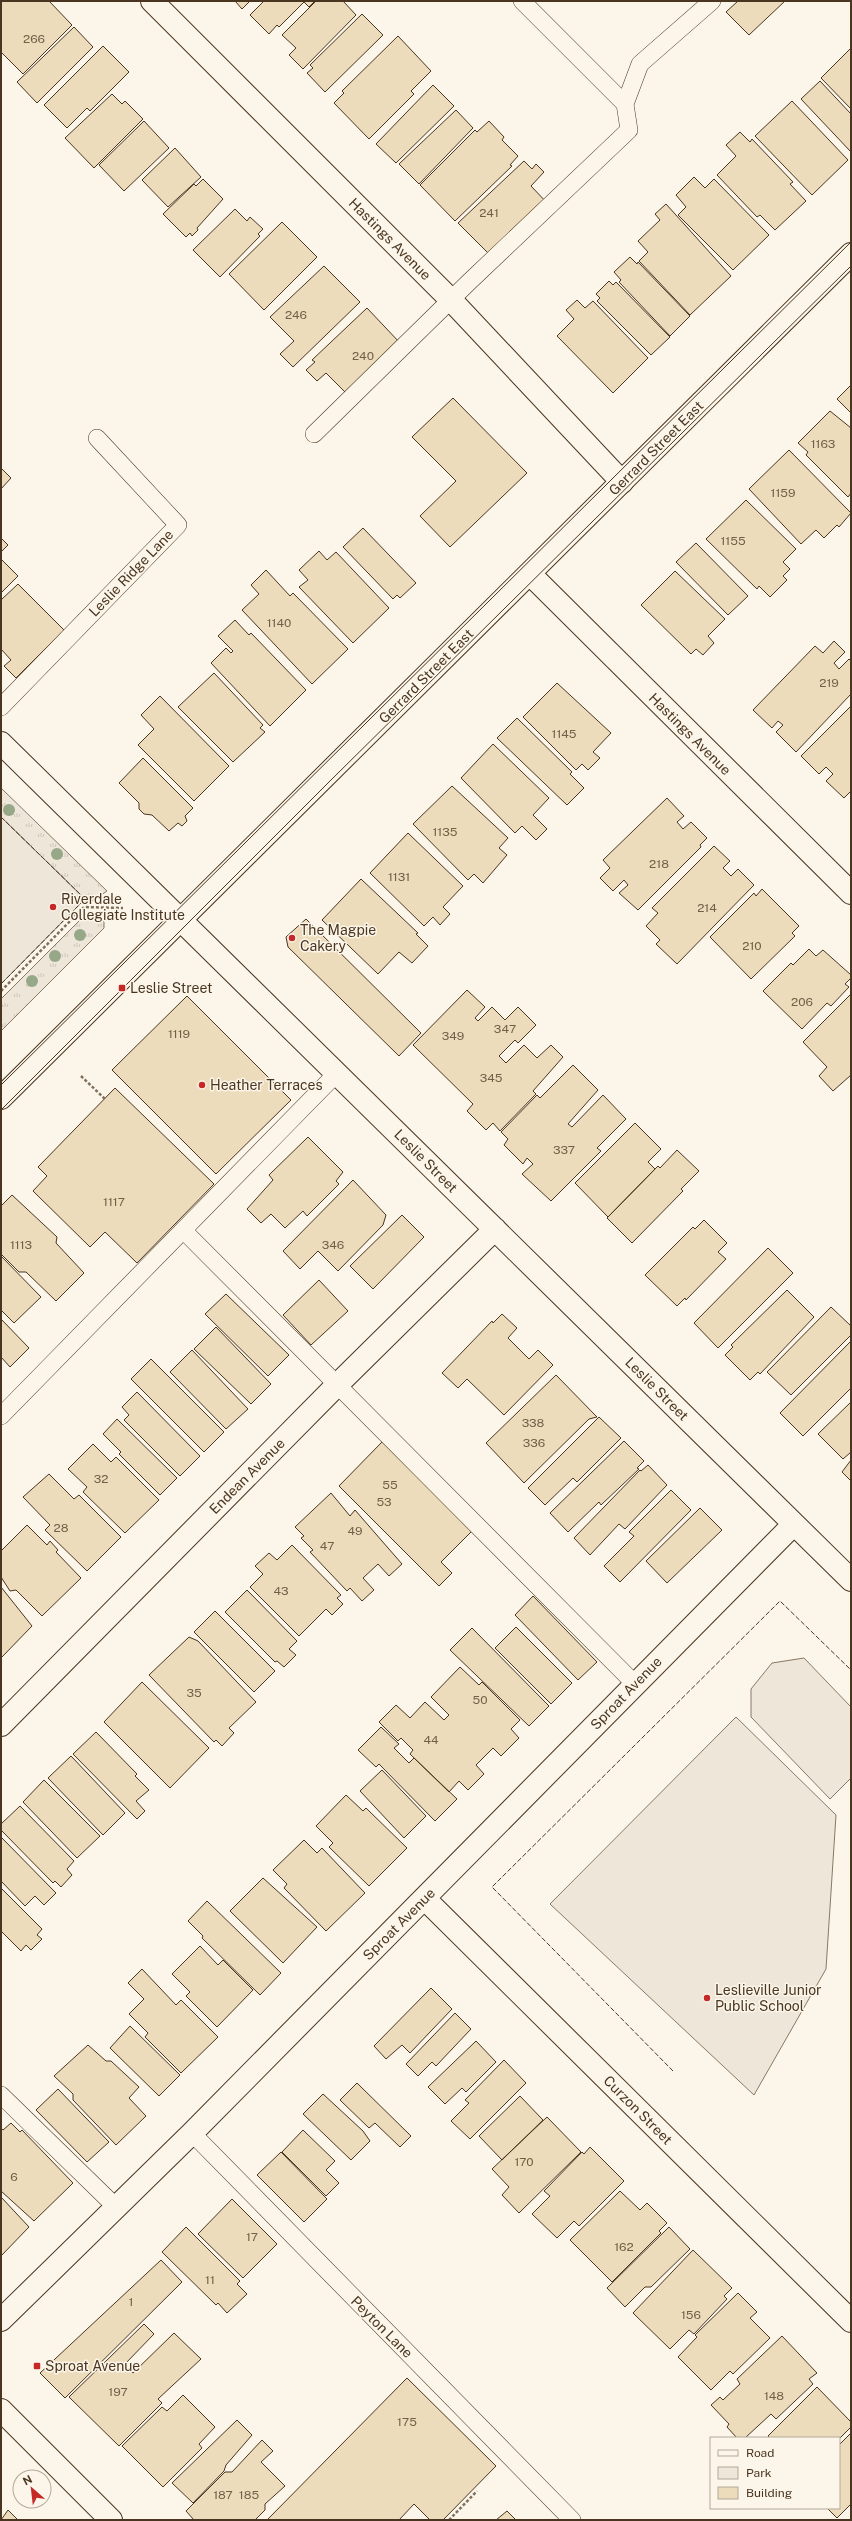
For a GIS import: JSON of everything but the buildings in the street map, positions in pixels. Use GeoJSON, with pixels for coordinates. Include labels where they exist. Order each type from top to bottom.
{"type":"FeatureCollection","features":[{"type":"Feature","properties":{"kind":"street","name":"Hastings Avenue"},"geometry":{"type":"LineString","coordinates":[[152,1],[452,301],[622,482]]}},
{"type":"Feature","properties":{"kind":"street","name":"Gerrard Street East"},"geometry":{"type":"LineString","coordinates":[[1,1098],[180,918],[530,574],[851,254]]}},
{"type":"Feature","properties":{"kind":"street","name":"Hastings Avenue"},"geometry":{"type":"LineString","coordinates":[[530,574],[851,894]]}},
{"type":"Feature","properties":{"kind":"street","name":"Leslie Street"},"geometry":{"type":"LineString","coordinates":[[1,743],[851,1580]]}},
{"type":"Feature","properties":{"kind":"street","name":"Endean Avenue"},"geometry":{"type":"LineString","coordinates":[[1,1725],[338,1384],[495,1229]]}},
{"type":"Feature","properties":{"kind":"street","name":"Sproat Avenue"},"geometry":{"type":"LineString","coordinates":[[1,2320],[192,2133],[794,1524]]}},
{"type":"Feature","properties":{"kind":"street","name":"Curzon Street"},"geometry":{"type":"LineString","coordinates":[[425,1898],[851,2321]]}},
{"type":"Feature","properties":{"kind":"street"},"geometry":{"type":"LineString","coordinates":[[1,2410],[111,2520]]}},
{"type":"Feature","properties":{"kind":"lane"},"geometry":{"type":"LineString","coordinates":[[522,1],[625,104]]}},
{"type":"Feature","properties":{"kind":"lane"},"geometry":{"type":"LineString","coordinates":[[314,434],[628,130],[625,104],[640,64],[712,1]]}},
{"type":"Feature","properties":{"kind":"lane","name":"Leslie Ridge Lane"},"geometry":{"type":"LineString","coordinates":[[1,707],[178,525],[97,438]]}},
{"type":"Feature","properties":{"kind":"lane"},"geometry":{"type":"LineString","coordinates":[[1,1416],[336,1073]]}},
{"type":"Feature","properties":{"kind":"lane"},"geometry":{"type":"LineString","coordinates":[[183,1230],[635,1684]]}},
{"type":"Feature","properties":{"kind":"lane"},"geometry":{"type":"LineString","coordinates":[[1,2095],[117,2208]]}},
{"type":"Feature","properties":{"kind":"lane","name":"Peyton Lane"},"geometry":{"type":"LineString","coordinates":[[192,2133],[572,2520]]}},
{"type":"Feature","properties":{"kind":"path"},"geometry":{"type":"LineString","coordinates":[[1,991],[84,907],[123,908]]}},
{"type":"Feature","properties":{"kind":"path"},"geometry":{"type":"LineString","coordinates":[[81,1076],[105,1099]]}},
{"type":"Feature","properties":{"kind":"path"},"geometry":{"type":"LineString","coordinates":[[450,2520],[477,2491]]}},
{"type":"Feature","properties":{"kind":"green space"},"geometry":{"type":"Polygon","coordinates":[[[1,788],[107,891],[92,901],[85,899],[1,817],[1,788]]]}},
{"type":"Feature","properties":{"kind":"green space"},"geometry":{"type":"Polygon","coordinates":[[[1,817],[85,899],[1,984],[1,817]]]}},
{"type":"Feature","properties":{"kind":"green space"},"geometry":{"type":"Polygon","coordinates":[[[84,916],[98,916],[104,922],[104,928],[1,1031],[1,999],[84,916]]]}},
{"type":"Feature","properties":{"kind":"green space"},"geometry":{"type":"Polygon","coordinates":[[[804,1658],[851,1707],[851,1778],[830,1799],[751,1717],[751,1689],[772,1663],[804,1658]]]}},
{"type":"Feature","properties":{"kind":"green space"},"geometry":{"type":"Polygon","coordinates":[[[736,1717],[836,1815],[826,1969],[754,2095],[550,1904],[736,1717]]]}},
{"type":"Feature","properties":{"kind":"tram line"},"geometry":{"type":"LineString","coordinates":[[1,1085],[851,242]]}},
{"type":"Feature","properties":{"kind":"tram line"},"geometry":{"type":"LineString","coordinates":[[1,1110],[332,779],[851,266]]}},
{"type":"Feature","properties":{"kind":"fence"},"geometry":{"type":"LineString","coordinates":[[1,817],[85,899],[1,984]]}},
{"type":"Feature","properties":{"kind":"fence"},"geometry":{"type":"LineString","coordinates":[[673,2071],[492,1887],[780,1601],[851,1670]]}},
{"type":"Feature","properties":{"kind":"place","name":"Riverdale Collegiate Institute"},"geometry":{"type":"Point","coordinates":[53,907]}},
{"type":"Feature","properties":{"kind":"place","name":"The Magpie Cakery"},"geometry":{"type":"Point","coordinates":[292,938]}},
{"type":"Feature","properties":{"kind":"place","name":"Leslie Street"},"geometry":{"type":"Point","coordinates":[122,988]}},
{"type":"Feature","properties":{"kind":"place","name":"Heather Terraces"},"geometry":{"type":"Point","coordinates":[202,1085]}},
{"type":"Feature","properties":{"kind":"place","name":"Leslieville Junior Public School"},"geometry":{"type":"Point","coordinates":[707,1998]}},
{"type":"Feature","properties":{"kind":"place","name":"Sproat Avenue"},"geometry":{"type":"Point","coordinates":[37,2366]}}]}
